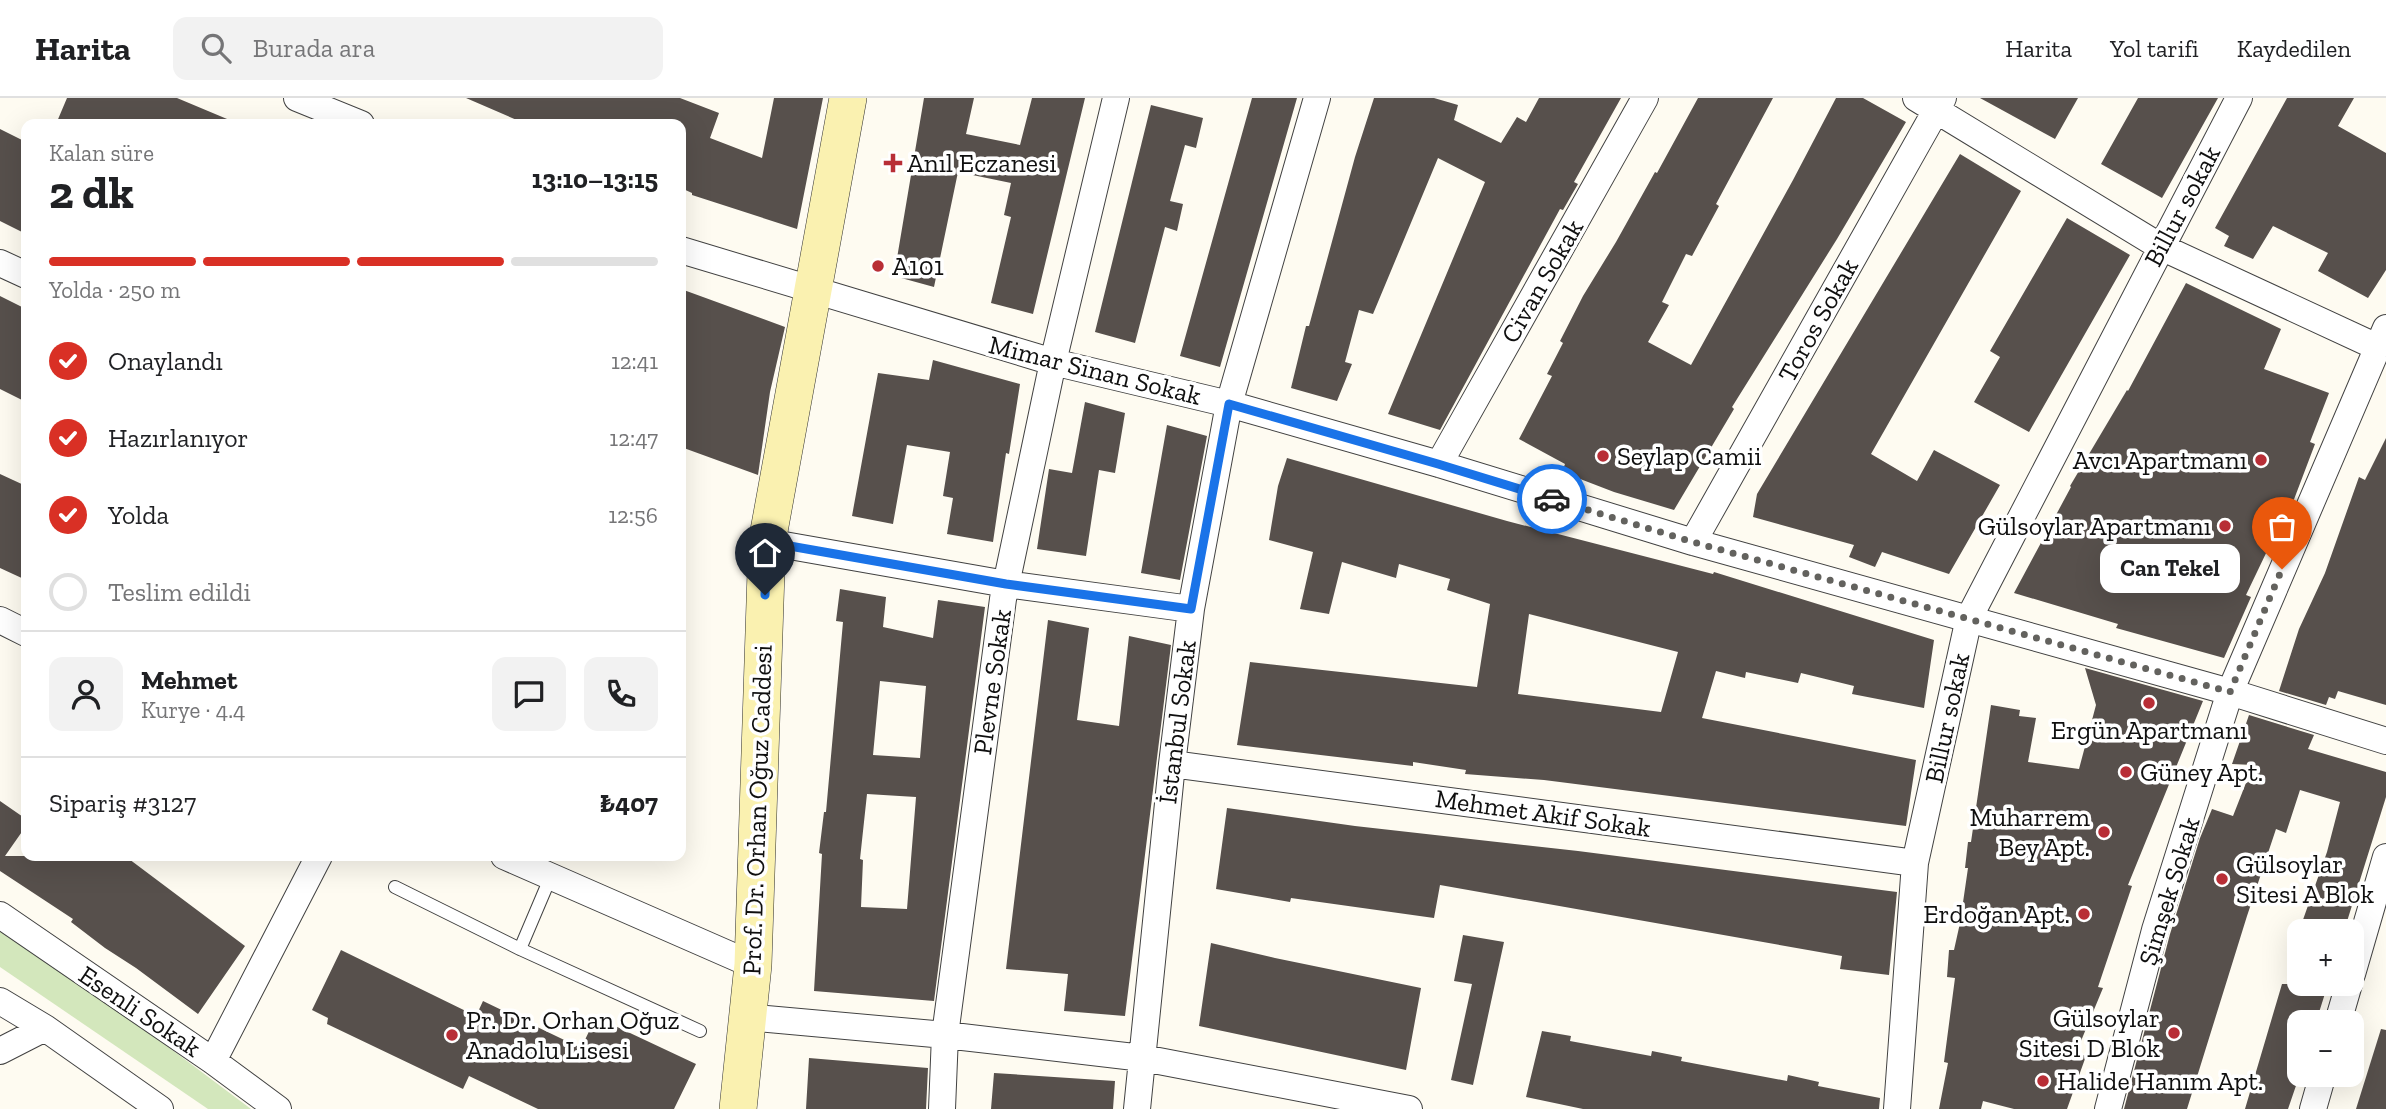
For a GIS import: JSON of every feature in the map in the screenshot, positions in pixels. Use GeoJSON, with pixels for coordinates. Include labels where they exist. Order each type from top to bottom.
{"type":"FeatureCollection","features":[{"type":"Feature","properties":{"kind":"main road","name":"Prof. Dr. Orhan Oğuz Caddesi"},"geometry":{"type":"LineString","coordinates":[[738,1109],[753,965],[767,542],[848,98]]}},
{"type":"Feature","properties":{"kind":"street"},"geometry":{"type":"LineString","coordinates":[[297,98],[349,119]]}},
{"type":"Feature","properties":{"kind":"street","name":"Plevne Sokak"},"geometry":{"type":"LineString","coordinates":[[942,1109],[945,1035],[1006,584],[1053,362],[1116,98]]}},
{"type":"Feature","properties":{"kind":"street","name":"İstanbul Sokak"},"geometry":{"type":"LineString","coordinates":[[1137,1109],[1172,764],[1191,609],[1229,404],[1317,98]]}},
{"type":"Feature","properties":{"kind":"street","name":"Civan Sokak"},"geometry":{"type":"LineString","coordinates":[[1438,464],[1646,98]]}},
{"type":"Feature","properties":{"kind":"street","name":"Billur sokak"},"geometry":{"type":"LineString","coordinates":[[1897,1109],[1915,863],[1969,618],[2239,98]]}},
{"type":"Feature","properties":{"kind":"street"},"geometry":{"type":"LineString","coordinates":[[1931,102],[2161,247],[2381,338]]}},
{"type":"Feature","properties":{"kind":"street","name":"Toros Sokak"},"geometry":{"type":"LineString","coordinates":[[1693,542],[1931,102]]}},
{"type":"Feature","properties":{"kind":"street","name":"Mimar Sinan Sokak"},"geometry":{"type":"LineString","coordinates":[[686,252],[1053,362],[1229,404],[1693,542],[2230,692],[2386,741]]}},
{"type":"Feature","properties":{"kind":"street"},"geometry":{"type":"LineString","coordinates":[[0,263],[21,273]]}},
{"type":"Feature","properties":{"kind":"street","name":"Şimşek Sokak"},"geometry":{"type":"LineString","coordinates":[[2108,1109],[2155,930],[2230,692],[2381,338]]}},
{"type":"Feature","properties":{"kind":"street"},"geometry":{"type":"LineString","coordinates":[[767,542],[1006,584],[1191,609]]}},
{"type":"Feature","properties":{"kind":"street"},"geometry":{"type":"LineString","coordinates":[[0,620],[21,630]]}},
{"type":"Feature","properties":{"kind":"street","name":"Mehmet Akif Sokak"},"geometry":{"type":"LineString","coordinates":[[1172,764],[1915,863]]}},
{"type":"Feature","properties":{"kind":"street"},"geometry":{"type":"LineString","coordinates":[[2364,933],[2386,857]]}},
{"type":"Feature","properties":{"kind":"street"},"geometry":{"type":"LineString","coordinates":[[213,1060],[316,861]]}},
{"type":"Feature","properties":{"kind":"street"},"geometry":{"type":"LineString","coordinates":[[516,861],[753,965]]}},
{"type":"Feature","properties":{"kind":"street","name":"Esenli Sokak"},"geometry":{"type":"LineString","coordinates":[[0,915],[213,1060],[278,1109]]}},
{"type":"Feature","properties":{"kind":"street"},"geometry":{"type":"LineString","coordinates":[[0,1001],[45,1028],[160,1109]]}},
{"type":"Feature","properties":{"kind":"street"},"geometry":{"type":"LineString","coordinates":[[746,1017],[945,1035],[1143,1058],[1404,1109]]}},
{"type":"Feature","properties":{"kind":"street"},"geometry":{"type":"LineString","coordinates":[[0,1051],[45,1028]]}},
{"type":"Feature","properties":{"kind":"street"},"geometry":{"type":"LineString","coordinates":[[2313,1109],[2319,1087]]}},
{"type":"Feature","properties":{"kind":"lane"},"geometry":{"type":"LineString","coordinates":[[520,949],[551,876]]}},
{"type":"Feature","properties":{"kind":"lane"},"geometry":{"type":"LineString","coordinates":[[395,887],[520,949],[700,1031]]}},
{"type":"Feature","properties":{"kind":"green space"},"geometry":{"type":"Polygon","coordinates":[[[0,929],[163,1043],[251,1109],[208,1109],[0,967],[0,929]]]}},
{"type":"Feature","properties":{"kind":"building"},"geometry":{"type":"Polygon","coordinates":[[[67,98],[177,98],[227,119],[58,119],[67,98]]]}},
{"type":"Feature","properties":{"kind":"building"},"geometry":{"type":"Polygon","coordinates":[[[466,98],[680,98],[719,113],[710,138],[762,158],[774,98],[823,98],[797,229],[692,195],[686,190],[686,119],[514,119],[466,98]]]}},
{"type":"Feature","properties":{"kind":"building"},"geometry":{"type":"Polygon","coordinates":[[[924,98],[974,98],[966,134],[1020,145],[1032,98],[1085,98],[1033,314],[991,303],[1011,217],[1004,215],[1011,183],[958,172],[934,287],[894,276],[924,98]]]}},
{"type":"Feature","properties":{"kind":"building"},"geometry":{"type":"Polygon","coordinates":[[[1252,98],[1297,98],[1220,367],[1180,356],[1252,98]]]}},
{"type":"Feature","properties":{"kind":"building"},"geometry":{"type":"Polygon","coordinates":[[[1374,98],[1434,98],[1458,105],[1454,120],[1501,143],[1517,117],[1526,122],[1539,98],[1621,98],[1574,182],[1578,184],[1563,210],[1560,209],[1440,430],[1388,414],[1485,182],[1438,158],[1373,314],[1359,310],[1345,362],[1352,364],[1337,401],[1291,388],[1306,326],[1309,326],[1374,98]]]}},
{"type":"Feature","properties":{"kind":"building"},"geometry":{"type":"Polygon","coordinates":[[[1698,98],[1773,98],[1716,204],[1719,206],[1692,256],[1686,254],[1662,302],[1669,305],[1648,342],[1691,365],[1836,98],[1863,98],[1906,122],[1732,407],[1734,409],[1674,510],[1614,492],[1562,472],[1565,464],[1519,439],[1552,376],[1547,374],[1583,296],[1655,172],[1657,173],[1698,98]]]}},
{"type":"Feature","properties":{"kind":"building"},"geometry":{"type":"Polygon","coordinates":[[[1980,98],[2078,98],[2055,139],[1980,98]]]}},
{"type":"Feature","properties":{"kind":"building"},"geometry":{"type":"Polygon","coordinates":[[[2138,98],[2218,98],[2162,198],[2101,164],[2138,98]]]}},
{"type":"Feature","properties":{"kind":"building"},"geometry":{"type":"Polygon","coordinates":[[[2287,98],[2354,98],[2338,126],[2386,153],[2386,270],[2368,298],[2318,271],[2328,253],[2273,226],[2253,259],[2224,246],[2229,236],[2215,228],[2287,98]]]}},
{"type":"Feature","properties":{"kind":"building"},"geometry":{"type":"Polygon","coordinates":[[[1151,105],[1203,118],[1196,148],[1185,145],[1170,201],[1183,204],[1177,231],[1165,227],[1135,343],[1095,332],[1151,105]]]}},
{"type":"Feature","properties":{"kind":"building"},"geometry":{"type":"Polygon","coordinates":[[[0,129],[21,140],[21,232],[0,221],[0,129]]]}},
{"type":"Feature","properties":{"kind":"building"},"geometry":{"type":"Polygon","coordinates":[[[1960,154],[2021,191],[1871,454],[1917,481],[1934,450],[2000,485],[1949,574],[1882,552],[1875,567],[1849,557],[1854,545],[1753,517],[1757,494],[1960,154]]]}},
{"type":"Feature","properties":{"kind":"building"},"geometry":{"type":"Polygon","coordinates":[[[2067,218],[2130,255],[2029,432],[1974,402],[2000,357],[1990,351],[2067,218]]]}},
{"type":"Feature","properties":{"kind":"building"},"geometry":{"type":"Polygon","coordinates":[[[2186,283],[2281,329],[2264,369],[2329,393],[2310,442],[2315,444],[2293,502],[2291,501],[2246,595],[2251,597],[2224,658],[2116,628],[2118,624],[2014,593],[2070,486],[2128,391],[2186,283]]]}},
{"type":"Feature","properties":{"kind":"building"},"geometry":{"type":"Polygon","coordinates":[[[686,291],[785,327],[770,392],[758,475],[686,449],[686,291]]]}},
{"type":"Feature","properties":{"kind":"building"},"geometry":{"type":"Polygon","coordinates":[[[0,296],[21,306],[21,400],[0,389],[0,296]]]}},
{"type":"Feature","properties":{"kind":"building"},"geometry":{"type":"Polygon","coordinates":[[[933,360],[1020,384],[1009,454],[1006,453],[993,542],[947,534],[953,498],[943,496],[950,452],[907,445],[893,524],[852,516],[878,373],[929,380],[933,360]]]}},
{"type":"Feature","properties":{"kind":"building"},"geometry":{"type":"Polygon","coordinates":[[[1085,402],[1125,413],[1115,473],[1099,470],[1086,556],[1037,549],[1049,469],[1072,473],[1085,402]]]}},
{"type":"Feature","properties":{"kind":"building"},"geometry":{"type":"Polygon","coordinates":[[[1167,425],[1207,436],[1180,580],[1141,573],[1167,425]]]}},
{"type":"Feature","properties":{"kind":"building"},"geometry":{"type":"Polygon","coordinates":[[[2386,438],[2386,705],[2338,691],[2335,699],[2329,697],[2326,705],[2279,691],[2299,629],[2325,573],[2359,477],[2365,480],[2386,438]]]}},
{"type":"Feature","properties":{"kind":"building"},"geometry":{"type":"Polygon","coordinates":[[[1287,458],[1507,521],[1713,574],[1714,572],[1934,640],[1924,708],[1852,694],[1854,686],[1801,673],[1798,683],[1746,672],[1745,678],[1716,671],[1702,718],[1916,760],[1906,826],[1544,780],[1465,774],[1466,770],[1413,762],[1413,766],[1237,745],[1250,662],[1477,687],[1490,604],[1447,590],[1450,579],[1399,564],[1396,578],[1342,562],[1329,614],[1300,609],[1313,552],[1269,540],[1278,486],[1287,458]],[[1529,614],[1518,694],[1661,712],[1678,652],[1529,614]]]}},
{"type":"Feature","properties":{"kind":"building"},"geometry":{"type":"Polygon","coordinates":[[[0,474],[21,484],[21,578],[0,568],[0,474]]]}},
{"type":"Feature","properties":{"kind":"building"},"geometry":{"type":"Polygon","coordinates":[[[840,589],[886,597],[883,627],[933,638],[938,600],[985,607],[934,1001],[814,991],[822,854],[819,853],[826,812],[843,622],[836,621],[840,589]],[[880,681],[873,755],[920,758],[926,686],[880,681]],[[867,794],[860,859],[863,860],[861,907],[907,909],[916,797],[867,794]]]}},
{"type":"Feature","properties":{"kind":"building"},"geometry":{"type":"Polygon","coordinates":[[[1048,620],[1089,628],[1077,720],[1119,726],[1129,636],[1171,645],[1125,1016],[1064,1011],[1068,974],[1006,969],[1048,620]]]}},
{"type":"Feature","properties":{"kind":"building"},"geometry":{"type":"Polygon","coordinates":[[[2085,668],[2203,701],[2128,885],[2132,886],[2098,987],[2103,988],[2076,1053],[2086,1056],[2067,1109],[2014,1109],[1983,1101],[1981,1109],[1939,1109],[1948,1063],[1944,1062],[1955,978],[1947,977],[1949,950],[1954,950],[1960,923],[1968,868],[1965,868],[1968,842],[1971,842],[1991,705],[2020,710],[2019,716],[2036,718],[2028,762],[2079,769],[2096,705],[2085,668]]]}},
{"type":"Feature","properties":{"kind":"building"},"geometry":{"type":"Polygon","coordinates":[[[2249,715],[2314,735],[2308,749],[2386,772],[2386,797],[2348,919],[2303,919],[2327,852],[2340,802],[2300,790],[2286,833],[2276,829],[2187,1109],[2124,1109],[2170,934],[2200,838],[2212,809],[2233,816],[2253,765],[2232,764],[2249,715]]]}},
{"type":"Feature","properties":{"kind":"building"},"geometry":{"type":"Polygon","coordinates":[[[0,801],[21,816],[21,833],[5,856],[21,856],[21,861],[132,861],[245,946],[198,1014],[105,948],[71,922],[73,919],[0,871],[0,801]]]}},
{"type":"Feature","properties":{"kind":"building"},"geometry":{"type":"Polygon","coordinates":[[[1227,808],[1897,892],[1889,975],[1840,969],[1842,956],[1440,885],[1434,918],[1291,898],[1290,902],[1216,889],[1227,808]]]}},
{"type":"Feature","properties":{"kind":"building"},"geometry":{"type":"Polygon","coordinates":[[[1463,935],[1504,942],[1473,1085],[1451,1080],[1472,984],[1454,981],[1463,935]]]}},
{"type":"Feature","properties":{"kind":"building"},"geometry":{"type":"Polygon","coordinates":[[[1211,943],[1421,988],[1406,1070],[1199,1026],[1211,943]]]}},
{"type":"Feature","properties":{"kind":"building","name":"Pr. Dr. Orhan Oğuz Anadolu Lisesi"},"geometry":{"type":"Polygon","coordinates":[[[341,950],[476,1016],[483,1001],[581,1048],[596,1017],[696,1064],[674,1109],[538,1109],[469,1076],[463,1089],[327,1024],[328,1018],[312,1010],[341,950]]]}},
{"type":"Feature","properties":{"kind":"building"},"geometry":{"type":"Polygon","coordinates":[[[2282,984],[2287,984],[2287,996],[2324,996],[2320,1010],[2287,1010],[2287,1087],[2296,1087],[2288,1109],[2245,1109],[2282,984]]]}},
{"type":"Feature","properties":{"kind":"building"},"geometry":{"type":"Polygon","coordinates":[[[2381,1029],[2386,1030],[2386,1109],[2356,1109],[2381,1029]]]}},
{"type":"Feature","properties":{"kind":"building"},"geometry":{"type":"Polygon","coordinates":[[[1542,1031],[1571,1036],[1570,1041],[1651,1056],[1652,1051],[1682,1057],[1681,1061],[1787,1081],[1788,1075],[1819,1082],[1818,1086],[1880,1098],[1879,1109],[1583,1109],[1526,1097],[1542,1031]]]}},
{"type":"Feature","properties":{"kind":"building"},"geometry":{"type":"Polygon","coordinates":[[[809,1058],[928,1068],[926,1109],[806,1109],[809,1058]]]}},
{"type":"Feature","properties":{"kind":"building"},"geometry":{"type":"Polygon","coordinates":[[[994,1073],[1115,1081],[1113,1109],[991,1109],[994,1073]]]}},
{"type":"Feature","properties":{"kind":"way so far"},"geometry":{"type":"LineString","coordinates":[[1552,499],[1693,542],[2230,692],[2282,569]]}},
{"type":"Feature","properties":{"kind":"place","name":"Anıl Eczanesi"},"geometry":{"type":"Point","coordinates":[893,163]}},
{"type":"Feature","properties":{"kind":"place","name":"A101"},"geometry":{"type":"Point","coordinates":[878,266]}},
{"type":"Feature","properties":{"kind":"place","name":"Seylap Camii"},"geometry":{"type":"Point","coordinates":[1603,456]}},
{"type":"Feature","properties":{"kind":"place","name":"Avcı Apartmanı"},"geometry":{"type":"Point","coordinates":[2261,460]}},
{"type":"Feature","properties":{"kind":"place","name":"Gülsoylar Apartmanı"},"geometry":{"type":"Point","coordinates":[2225,526]}},
{"type":"Feature","properties":{"kind":"place","name":"Can Tekel"},"geometry":{"type":"Point","coordinates":[2282,569]}},
{"type":"Feature","properties":{"kind":"place","name":"Ergün Apartmanı"},"geometry":{"type":"Point","coordinates":[2149,703]}},
{"type":"Feature","properties":{"kind":"place","name":"Güney Apt."},"geometry":{"type":"Point","coordinates":[2126,772]}},
{"type":"Feature","properties":{"kind":"place","name":"Muharrem Bey Apt."},"geometry":{"type":"Point","coordinates":[2104,832]}},
{"type":"Feature","properties":{"kind":"place","name":"Gülsoylar Sitesi A Blok"},"geometry":{"type":"Point","coordinates":[2222,879]}},
{"type":"Feature","properties":{"kind":"place","name":"Erdoğan Apt."},"geometry":{"type":"Point","coordinates":[2084,914]}},
{"type":"Feature","properties":{"kind":"place","name":"Gülsoylar Sitesi D Blok"},"geometry":{"type":"Point","coordinates":[2174,1033]}},
{"type":"Feature","properties":{"kind":"place","name":"Pr. Dr. Orhan Oğuz Anadolu Lisesi"},"geometry":{"type":"Point","coordinates":[452,1035]}},
{"type":"Feature","properties":{"kind":"place","name":"Halide Hanım Apt."},"geometry":{"type":"Point","coordinates":[2043,1081]}},
{"type":"Feature","properties":{"kind":"route"},"geometry":{"type":"LineString","coordinates":[[765,595],[767,542],[1006,584],[1191,609],[1229,404],[1552,499]]}}]}
